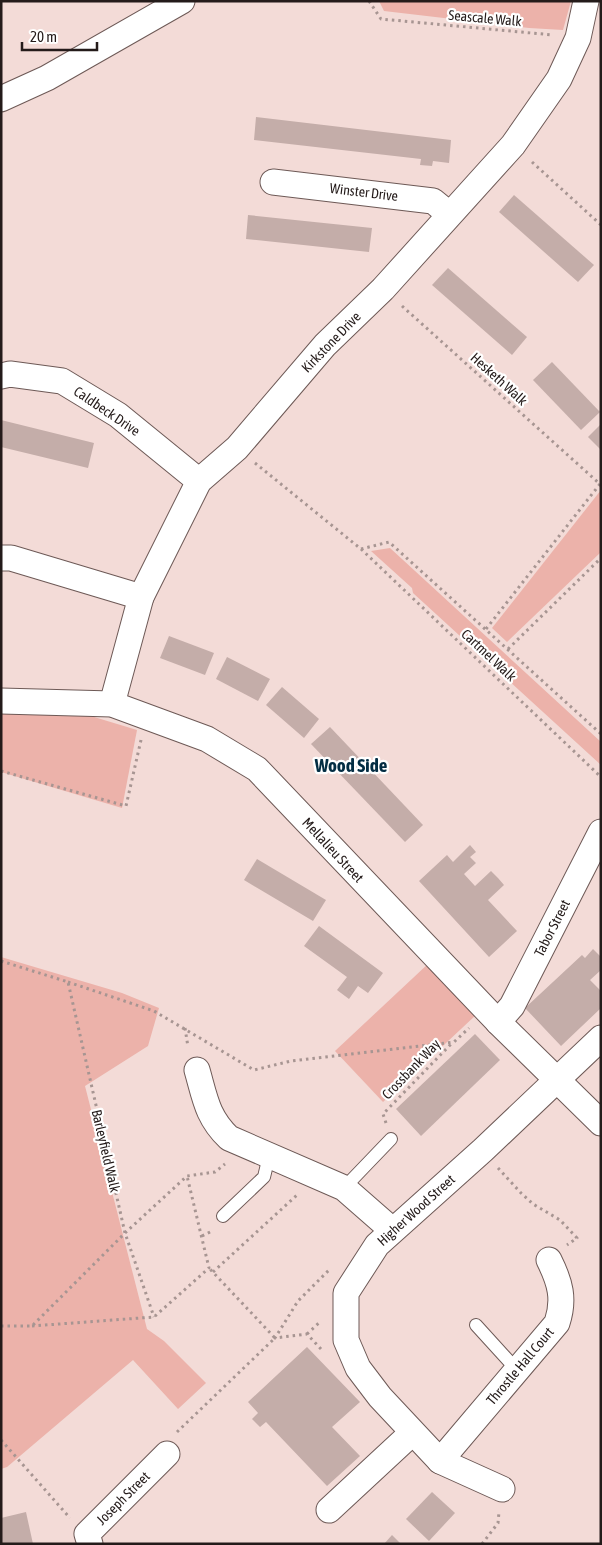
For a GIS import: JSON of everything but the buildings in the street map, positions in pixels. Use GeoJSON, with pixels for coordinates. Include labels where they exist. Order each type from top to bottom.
{"type":"FeatureCollection","features":[{"type":"Feature","properties":{"kind":"street"},"geometry":{"type":"LineString","coordinates":[[1,99],[47,78],[182,1]]}},
{"type":"Feature","properties":{"kind":"street","name":"Kirkstone Drive"},"geometry":{"type":"LineString","coordinates":[[112,704],[141,597],[199,481],[237,448],[325,345],[383,289],[513,145],[559,79],[578,38],[586,1]]}},
{"type":"Feature","properties":{"kind":"street","name":"Winster Drive"},"geometry":{"type":"LineString","coordinates":[[273,182],[433,201],[449,214]]}},
{"type":"Feature","properties":{"kind":"street","name":"Caldbeck Drive"},"geometry":{"type":"LineString","coordinates":[[1,376],[10,374],[62,381],[118,415],[199,481]]}},
{"type":"Feature","properties":{"kind":"street"},"geometry":{"type":"LineString","coordinates":[[1,558],[11,558],[141,597]]}},
{"type":"Feature","properties":{"kind":"street","name":"Mellalieu Street"},"geometry":{"type":"LineString","coordinates":[[1,701],[112,704],[150,716],[207,739],[257,769],[498,1022],[601,1123]]}},
{"type":"Feature","properties":{"kind":"street","name":"Tabor Street"},"geometry":{"type":"LineString","coordinates":[[498,1022],[512,1006],[601,832]]}},
{"type":"Feature","properties":{"kind":"street","name":"Higher Wood Street"},"geometry":{"type":"LineString","coordinates":[[440,1461],[380,1397],[358,1368],[346,1340],[346,1293],[376,1245],[483,1150],[601,1038]]}},
{"type":"Feature","properties":{"kind":"street"},"geometry":{"type":"LineString","coordinates":[[197,1070],[209,1114],[229,1138],[344,1188],[392,1230]]}},
{"type":"Feature","properties":{"kind":"street","name":"Throstle Hall Court"},"geometry":{"type":"LineString","coordinates":[[440,1461],[550,1333],[562,1305],[557,1253]]}},
{"type":"Feature","properties":{"kind":"street"},"geometry":{"type":"LineString","coordinates":[[328,1510],[412,1433]]}},
{"type":"Feature","properties":{"kind":"street","name":"Joseph Street"},"geometry":{"type":"LineString","coordinates":[[88,1539],[167,1454]]}},
{"type":"Feature","properties":{"kind":"street"},"geometry":{"type":"LineString","coordinates":[[440,1461],[502,1489]]}},
{"type":"Feature","properties":{"kind":"lane"},"geometry":{"type":"LineString","coordinates":[[344,1188],[391,1138]]}},
{"type":"Feature","properties":{"kind":"lane"},"geometry":{"type":"LineString","coordinates":[[223,1216],[264,1177],[258,1151]]}},
{"type":"Feature","properties":{"kind":"lane"},"geometry":{"type":"LineString","coordinates":[[476,1325],[517,1370]]}},
{"type":"Feature","properties":{"kind":"path","name":"Seascale Walk"},"geometry":{"type":"LineString","coordinates":[[369,1],[381,19],[578,38]]}},
{"type":"Feature","properties":{"kind":"path"},"geometry":{"type":"LineString","coordinates":[[513,145],[601,225]]}},
{"type":"Feature","properties":{"kind":"path","name":"Hesketh Walk"},"geometry":{"type":"LineString","coordinates":[[383,289],[600,485]]}},
{"type":"Feature","properties":{"kind":"path","name":"Cartmel Walk"},"geometry":{"type":"LineString","coordinates":[[237,448],[361,549],[601,777]]}},
{"type":"Feature","properties":{"kind":"path"},"geometry":{"type":"LineString","coordinates":[[486,629],[600,485]]}},
{"type":"Feature","properties":{"kind":"path","name":"Cartmel Walk"},"geometry":{"type":"LineString","coordinates":[[361,549],[389,542],[601,734]]}},
{"type":"Feature","properties":{"kind":"path"},"geometry":{"type":"LineString","coordinates":[[508,649],[601,558]]}},
{"type":"Feature","properties":{"kind":"path"},"geometry":{"type":"LineString","coordinates":[[1,771],[126,806],[142,735],[150,716]]}},
{"type":"Feature","properties":{"kind":"path"},"geometry":{"type":"LineString","coordinates":[[1,961],[154,1011],[254,1070],[291,1061],[453,1042],[473,1024]]}},
{"type":"Feature","properties":{"kind":"path","name":"Barleyfield Walk"},"geometry":{"type":"LineString","coordinates":[[68,982],[125,1233],[154,1317]]}},
{"type":"Feature","properties":{"kind":"path","name":"Crossbank Way"},"geometry":{"type":"LineString","coordinates":[[391,1138],[383,1114],[453,1042]]}},
{"type":"Feature","properties":{"kind":"path"},"geometry":{"type":"LineString","coordinates":[[483,1150],[521,1193],[533,1204],[544,1208],[560,1220],[577,1238],[557,1253]]}},
{"type":"Feature","properties":{"kind":"path"},"geometry":{"type":"LineString","coordinates":[[32,1326],[125,1233],[187,1176],[215,1172],[258,1151]]}},
{"type":"Feature","properties":{"kind":"path"},"geometry":{"type":"LineString","coordinates":[[167,1454],[170,1439],[275,1338],[209,1268],[187,1176]]}},
{"type":"Feature","properties":{"kind":"path"},"geometry":{"type":"LineString","coordinates":[[213,1272],[317,1176]]}},
{"type":"Feature","properties":{"kind":"path"},"geometry":{"type":"LineString","coordinates":[[1,1326],[32,1326],[154,1317],[209,1268]]}},
{"type":"Feature","properties":{"kind":"path"},"geometry":{"type":"LineString","coordinates":[[1,1440],[88,1539]]}},
{"type":"Feature","properties":{"kind":"path"},"geometry":{"type":"LineString","coordinates":[[482,1544],[498,1523],[502,1489]]}},
{"type":"Feature","properties":{"kind":"shaded area"},"geometry":{"type":"Polygon","coordinates":[[[379,1],[571,1],[563,30],[529,28],[384,11],[379,1]]]}},
{"type":"Feature","properties":{"kind":"shaded area"},"geometry":{"type":"Polygon","coordinates":[[[601,490],[601,552],[507,642],[492,628],[601,490]]]}},
{"type":"Feature","properties":{"kind":"shaded area"},"geometry":{"type":"Polygon","coordinates":[[[390,548],[601,742],[601,765],[413,593],[412,588],[371,551],[390,548]]]}},
{"type":"Feature","properties":{"kind":"shaded area"},"geometry":{"type":"Polygon","coordinates":[[[71,710],[137,730],[122,808],[1,772],[1,711],[71,710]]]}},
{"type":"Feature","properties":{"kind":"shaded area"},"geometry":{"type":"Polygon","coordinates":[[[1,957],[122,993],[159,1008],[148,1046],[85,1086],[147,1329],[164,1341],[206,1383],[178,1409],[133,1360],[7,1467],[1,1469],[1,957]]]}},
{"type":"Feature","properties":{"kind":"shaded area"},"geometry":{"type":"Polygon","coordinates":[[[429,963],[477,1014],[383,1102],[335,1051],[429,963]]]}},
{"type":"Feature","properties":{"kind":"district","name":"Wood Side"},"geometry":{"type":"Point","coordinates":[351,765]}}]}
